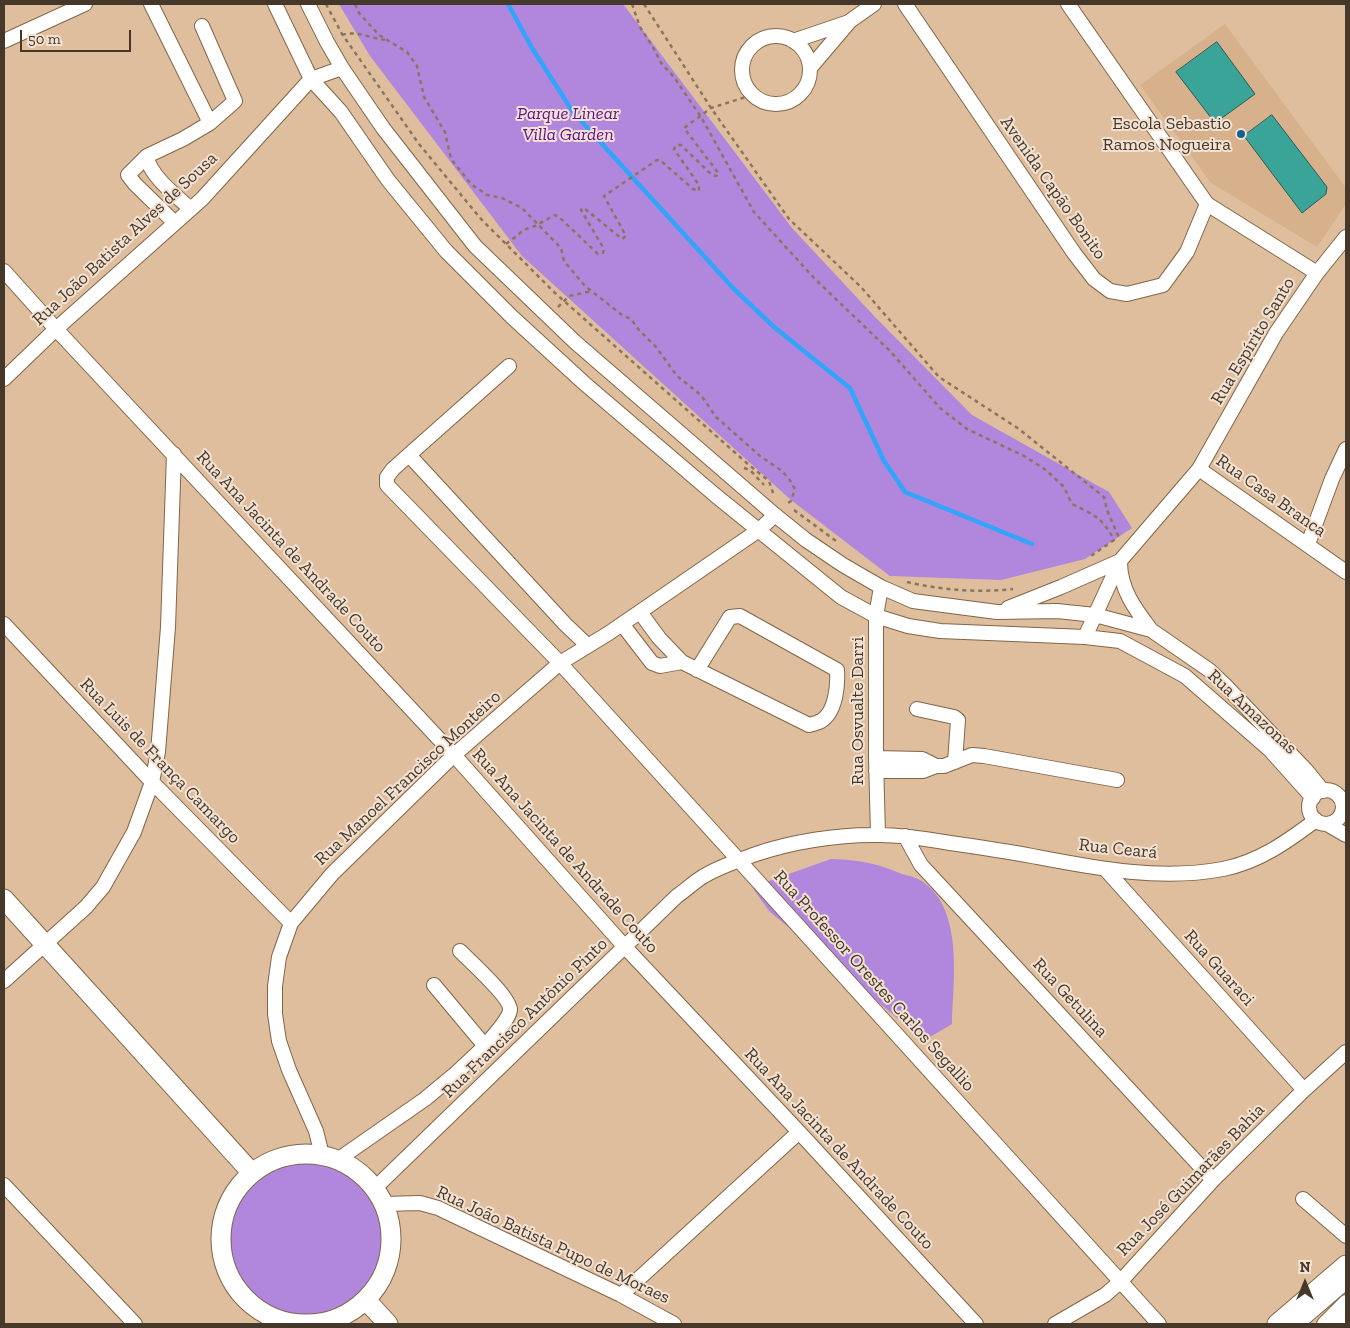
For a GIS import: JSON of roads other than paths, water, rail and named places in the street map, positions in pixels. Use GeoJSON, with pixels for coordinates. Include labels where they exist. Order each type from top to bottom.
{"type":"FeatureCollection","features":[{"type":"Feature","properties":{"kind":"main road"},"geometry":{"type":"LineString","coordinates":[[4,900],[252,1173]]}},
{"type":"Feature","properties":{"kind":"main road"},"geometry":{"type":"LineString","coordinates":[[295,1154],[329,1158],[355,1170],[380,1196],[391,1226],[391,1252],[384,1276],[366,1300],[354,1310],[336,1319],[316,1324],[275,1322],[252,1306],[233,1284],[222,1257],[221,1228],[223,1219],[230,1200],[252,1173],[269,1162],[295,1154]]}},
{"type":"Feature","properties":{"kind":"main road"},"geometry":{"type":"LineString","coordinates":[[1277,1324],[1346,1265]]}},
{"type":"Feature","properties":{"kind":"main road"},"geometry":{"type":"LineString","coordinates":[[366,1300],[388,1324]]}},
{"type":"Feature","properties":{"kind":"main road"},"geometry":{"type":"LineString","coordinates":[[1337,1324],[1346,1315]]}},
{"type":"Feature","properties":{"kind":"street"},"geometry":{"type":"LineString","coordinates":[[4,41],[85,4]]}},
{"type":"Feature","properties":{"kind":"street"},"geometry":{"type":"LineString","coordinates":[[151,4],[210,123]]}},
{"type":"Feature","properties":{"kind":"street","name":"Rua Amazonas"},"geometry":{"type":"LineString","coordinates":[[275,4],[311,79],[341,112],[388,180],[446,251],[512,317],[584,383],[715,495],[841,597],[876,616],[908,626],[940,631],[1086,637],[1120,641],[1185,676],[1270,750],[1318,795]]}},
{"type":"Feature","properties":{"kind":"street"},"geometry":{"type":"LineString","coordinates":[[308,4],[342,68],[384,128],[475,246],[575,342],[732,477],[778,510],[806,540],[843,565],[881,587],[914,601],[997,612],[1057,611],[1095,616],[1151,630]]}},
{"type":"Feature","properties":{"kind":"street"},"geometry":{"type":"LineString","coordinates":[[810,68],[850,22],[874,4]]}},
{"type":"Feature","properties":{"kind":"street","name":"Avenida Capão Bonito"},"geometry":{"type":"LineString","coordinates":[[905,4],[1074,253],[1094,279],[1110,291],[1127,294],[1163,285],[1187,252],[1207,204]]}},
{"type":"Feature","properties":{"kind":"street"},"geometry":{"type":"LineString","coordinates":[[1068,4],[1207,204],[1317,273]]}},
{"type":"Feature","properties":{"kind":"street"},"geometry":{"type":"LineString","coordinates":[[793,41],[850,22]]}},
{"type":"Feature","properties":{"kind":"street"},"geometry":{"type":"LineString","coordinates":[[175,223],[128,175],[147,156],[183,139],[210,123],[235,101],[202,26]]}},
{"type":"Feature","properties":{"kind":"street"},"geometry":{"type":"LineString","coordinates":[[772,37],[783,37],[793,41],[803,50],[810,68],[804,90],[795,98],[784,103],[767,103],[752,95],[745,85],[742,75],[742,64],[746,54],[762,39],[772,37]]}},
{"type":"Feature","properties":{"kind":"street"},"geometry":{"type":"LineString","coordinates":[[311,79],[342,68]]}},
{"type":"Feature","properties":{"kind":"street","name":"Rua João Batista Alves de Sousa"},"geometry":{"type":"LineString","coordinates":[[4,379],[56,329],[202,199],[311,79]]}},
{"type":"Feature","properties":{"kind":"street"},"geometry":{"type":"LineString","coordinates":[[147,156],[147,162],[157,176],[190,209]]}},
{"type":"Feature","properties":{"kind":"street","name":"Rua Espírito Santo"},"geometry":{"type":"LineString","coordinates":[[1120,561],[1200,469],[1276,333],[1317,273],[1346,237]]}},
{"type":"Feature","properties":{"kind":"street","name":"Rua Ana Jacinta de Andrade Couto"},"geometry":{"type":"LineString","coordinates":[[4,271],[454,756],[625,947],[976,1324]]}},
{"type":"Feature","properties":{"kind":"street","name":"Rua Professor Orestes Carlos Segallio"},"geometry":{"type":"LineString","coordinates":[[509,366],[393,469],[387,477],[387,485],[560,663],[1158,1324]]}},
{"type":"Feature","properties":{"kind":"street"},"geometry":{"type":"LineString","coordinates":[[1308,544],[1332,479],[1346,449]]}},
{"type":"Feature","properties":{"kind":"street"},"geometry":{"type":"LineString","coordinates":[[4,981],[86,907],[103,887],[134,832],[152,782],[158,752],[168,627],[174,454]]}},
{"type":"Feature","properties":{"kind":"street"},"geometry":{"type":"LineString","coordinates":[[409,455],[558,617],[588,646]]}},
{"type":"Feature","properties":{"kind":"street","name":"Rua Casa Branca"},"geometry":{"type":"LineString","coordinates":[[1200,469],[1346,572]]}},
{"type":"Feature","properties":{"kind":"street","name":"Rua Manoel Francisco Monteiro"},"geometry":{"type":"LineString","coordinates":[[329,1158],[289,1070],[280,1041],[275,1014],[275,986],[280,957],[291,923],[332,874],[454,756],[560,663],[640,612],[759,530],[778,510]]}},
{"type":"Feature","properties":{"kind":"street"},"geometry":{"type":"LineString","coordinates":[[997,612],[1120,561]]}},
{"type":"Feature","properties":{"kind":"street"},"geometry":{"type":"LineString","coordinates":[[1086,637],[1120,561]]}},
{"type":"Feature","properties":{"kind":"street"},"geometry":{"type":"LineString","coordinates":[[1120,561],[1120,574],[1129,600],[1151,630]]}},
{"type":"Feature","properties":{"kind":"street","name":"Rua Osvualte Darri"},"geometry":{"type":"LineString","coordinates":[[878,835],[876,616],[881,587]]}},
{"type":"Feature","properties":{"kind":"street"},"geometry":{"type":"LineString","coordinates":[[640,612],[659,638],[682,662],[697,670],[809,725],[821,721],[830,712],[836,689],[836,670],[740,616],[730,617],[697,670]]}},
{"type":"Feature","properties":{"kind":"street","name":"Rua Luis de França Camargo"},"geometry":{"type":"LineString","coordinates":[[4,624],[152,782],[291,923]]}},
{"type":"Feature","properties":{"kind":"street"},"geometry":{"type":"LineString","coordinates":[[622,624],[652,663],[660,666],[682,662]]}},
{"type":"Feature","properties":{"kind":"street","name":"Rua Amazonas"},"geometry":{"type":"LineString","coordinates":[[1151,630],[1209,670],[1306,770],[1318,795]]}},
{"type":"Feature","properties":{"kind":"street"},"geometry":{"type":"LineString","coordinates":[[917,709],[954,717],[958,720],[955,762]]}},
{"type":"Feature","properties":{"kind":"street"},"geometry":{"type":"LineString","coordinates":[[876,765],[922,759],[936,766],[944,766],[972,756],[984,756],[1117,780]]}},
{"type":"Feature","properties":{"kind":"street"},"geometry":{"type":"LineString","coordinates":[[1321,822],[1335,822],[1341,815],[1344,803],[1334,792],[1318,795],[1309,808],[1312,817],[1321,822],[1346,835]]}},
{"type":"Feature","properties":{"kind":"street","name":"Rua Ceará"},"geometry":{"type":"LineString","coordinates":[[906,836],[1106,870],[1177,873],[1224,869],[1256,858],[1321,822]]}},
{"type":"Feature","properties":{"kind":"street","name":"Rua Francisco Antônio Pinto"},"geometry":{"type":"LineString","coordinates":[[380,1196],[625,947],[678,896],[705,875],[739,860],[774,848],[804,842],[878,835],[906,836]]}},
{"type":"Feature","properties":{"kind":"street","name":"Rua Getulina"},"geometry":{"type":"LineString","coordinates":[[906,836],[921,865],[1213,1180]]}},
{"type":"Feature","properties":{"kind":"street","name":"Rua Guaraci"},"geometry":{"type":"LineString","coordinates":[[1106,870],[1304,1090]]}},
{"type":"Feature","properties":{"kind":"street"},"geometry":{"type":"LineString","coordinates":[[329,1158],[425,1099],[485,1046],[508,1016],[510,1009],[506,998],[460,951]]}},
{"type":"Feature","properties":{"kind":"street"},"geometry":{"type":"LineString","coordinates":[[434,985],[485,1046]]}},
{"type":"Feature","properties":{"kind":"street","name":"Rua José Guimarães Bahia"},"geometry":{"type":"LineString","coordinates":[[1055,1324],[1105,1295],[1120,1282],[1213,1180],[1304,1090],[1346,1052]]}},
{"type":"Feature","properties":{"kind":"street"},"geometry":{"type":"LineString","coordinates":[[621,1295],[799,1132]]}},
{"type":"Feature","properties":{"kind":"street"},"geometry":{"type":"LineString","coordinates":[[4,1184],[134,1324]]}},
{"type":"Feature","properties":{"kind":"street","name":"Rua João Batista Pupo de Moraes"},"geometry":{"type":"LineString","coordinates":[[380,1196],[438,1208],[621,1295],[674,1324]]}},
{"type":"Feature","properties":{"kind":"street"},"geometry":{"type":"LineString","coordinates":[[1303,1199],[1346,1236]]}},
{"type":"Feature","properties":{"kind":"street"},"geometry":{"type":"LineString","coordinates":[[1297,1324],[1346,1282]]}},
{"type":"Feature","properties":{"kind":"street"},"geometry":{"type":"LineString","coordinates":[[1324,1324],[1346,1302]]}},
{"type":"Feature","properties":{"kind":"waterway"},"geometry":{"type":"LineString","coordinates":[[508,4],[532,48],[573,112],[733,288],[774,327],[850,388],[884,461],[905,492],[1032,544]]}},
{"type":"Feature","properties":{"kind":"place","name":"Escola Sebastio Ramos Nogueira"},"geometry":{"type":"Point","coordinates":[1241,134]}},
{"type":"Feature","properties":{"kind":"park label","name":"Parque Linear Villa Garden"},"geometry":{"type":"Point","coordinates":[568,124]}}]}
